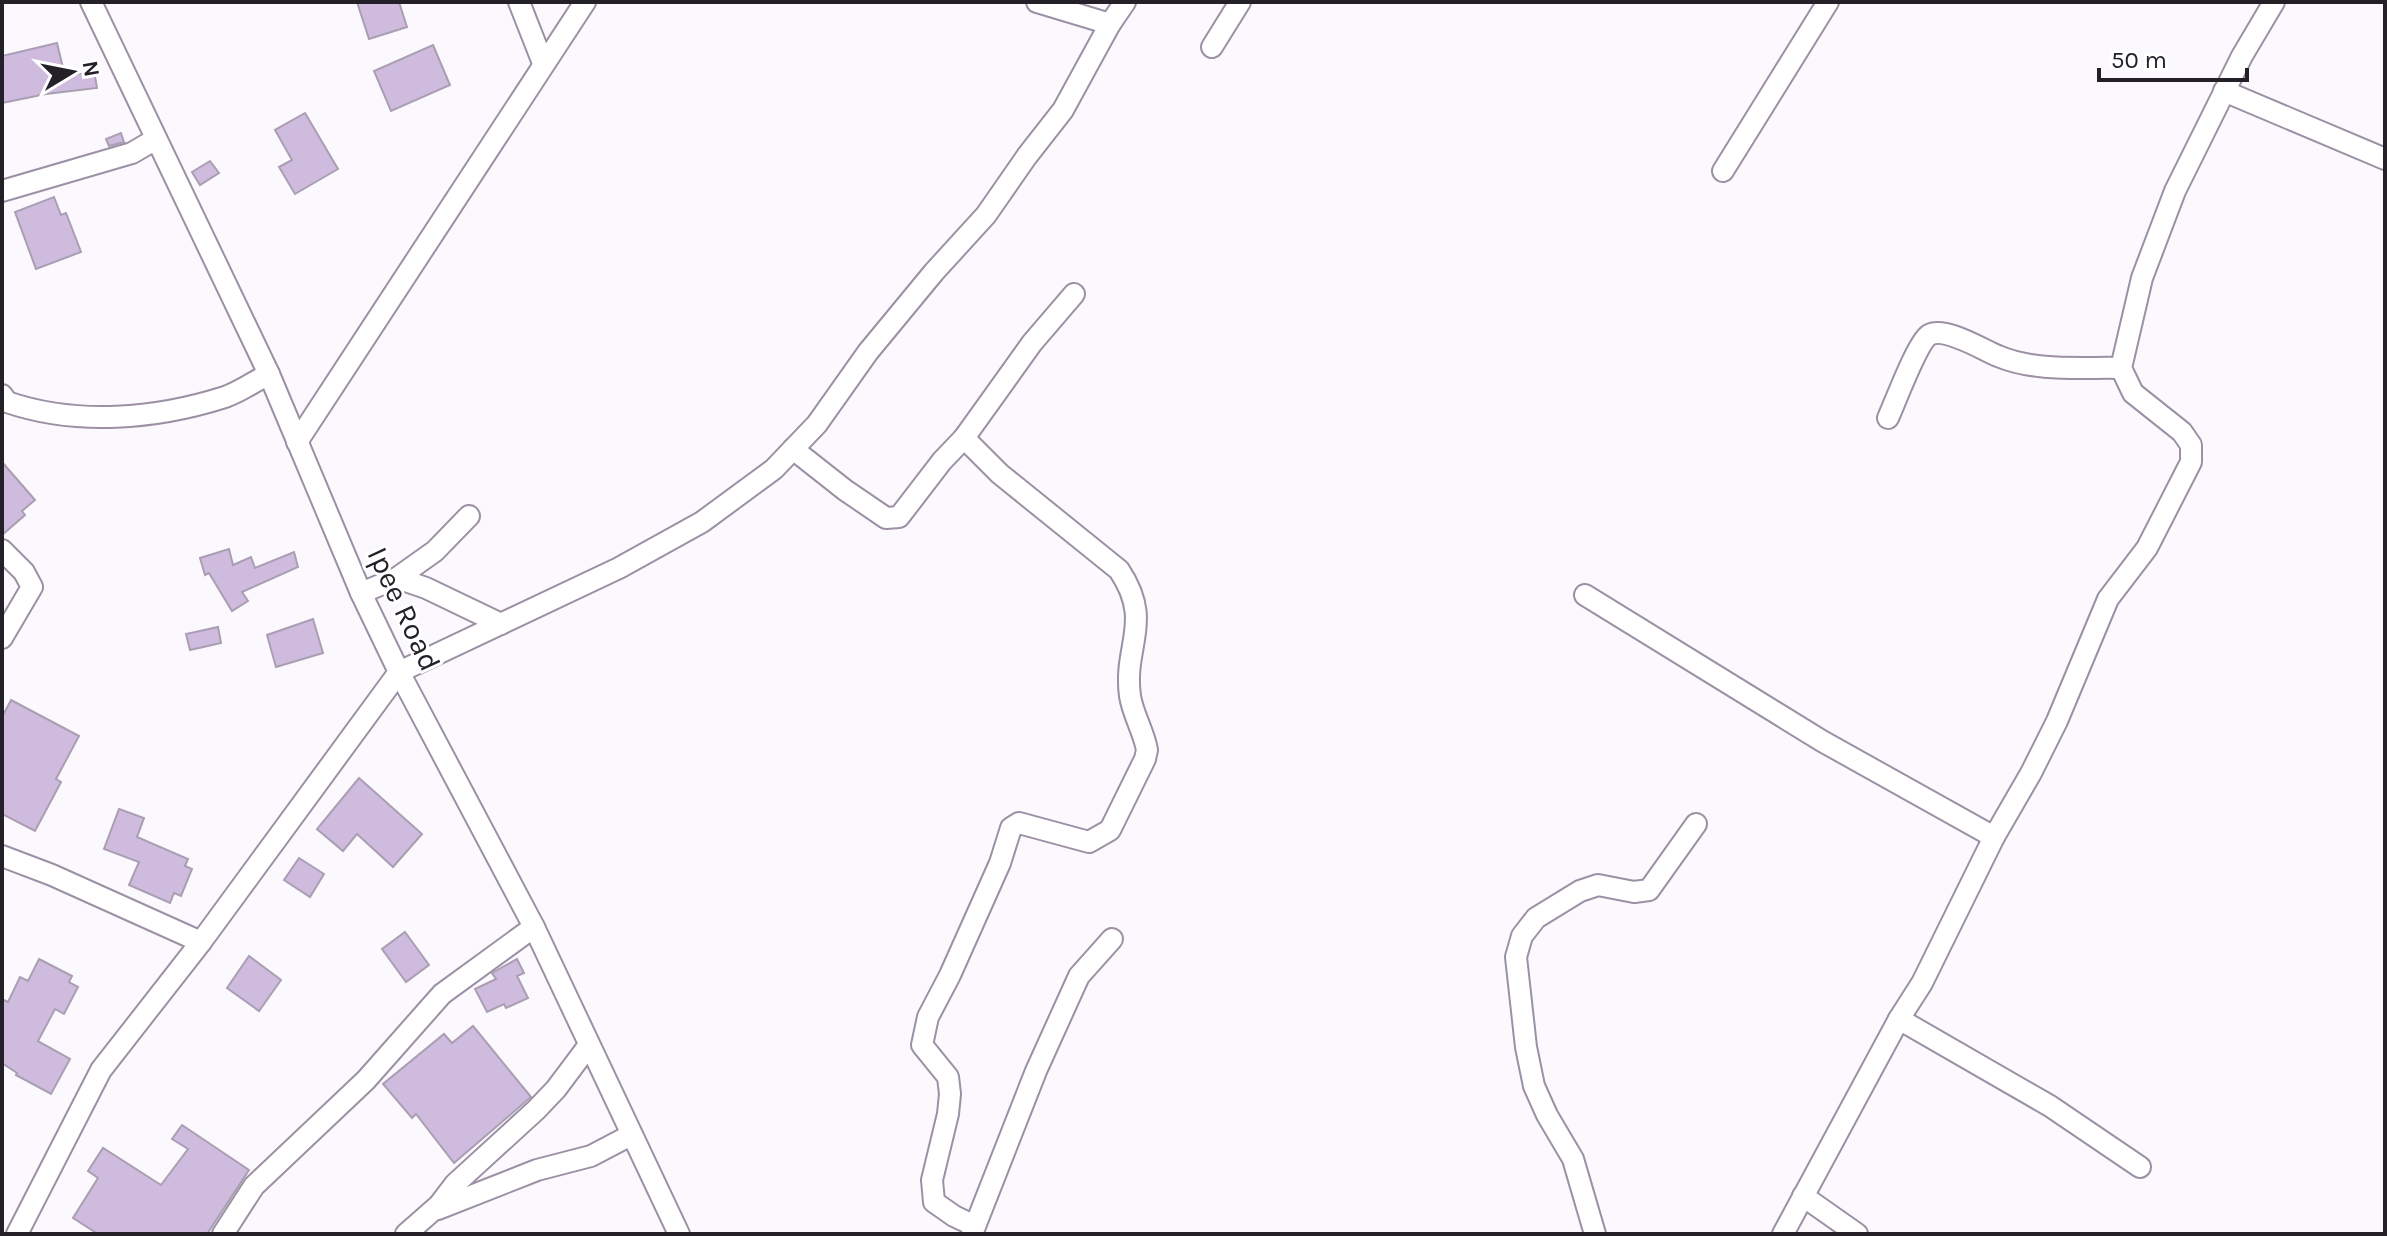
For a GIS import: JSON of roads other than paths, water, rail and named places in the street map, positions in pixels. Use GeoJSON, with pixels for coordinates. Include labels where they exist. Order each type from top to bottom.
{"type":"FeatureCollection","features":[{"type":"Feature","properties":{"kind":"street","name":"Ipee Road"},"geometry":{"type":"LineString","coordinates":[[91,2],[269,374],[361,593],[399,672],[534,927],[679,1234]]}},
{"type":"Feature","properties":{"kind":"street"},"geometry":{"type":"LineString","coordinates":[[519,2],[543,63]]}},
{"type":"Feature","properties":{"kind":"street"},"geometry":{"type":"LineString","coordinates":[[297,442],[585,2]]}},
{"type":"Feature","properties":{"kind":"street"},"geometry":{"type":"LineString","coordinates":[[1037,2],[1110,24]]}},
{"type":"Feature","properties":{"kind":"street"},"geometry":{"type":"LineString","coordinates":[[17,1234],[101,1070],[201,942],[399,672],[619,568],[702,522],[774,469],[817,424],[868,352],[986,215],[1063,110],[1125,2]]}},
{"type":"Feature","properties":{"kind":"street"},"geometry":{"type":"LineString","coordinates":[[1212,47],[1240,2]]}},
{"type":"Feature","properties":{"kind":"street"},"geometry":{"type":"LineString","coordinates":[[1723,171],[1828,2]]}},
{"type":"Feature","properties":{"kind":"street"},"geometry":{"type":"LineString","coordinates":[[1783,1234],[1899,1019],[1922,983],[1994,837],[2057,721],[2108,599],[2147,548],[2191,462],[2191,445],[2182,432],[2133,393],[2121,368],[2142,278],[2175,191],[2255,31],[2274,2]]}},
{"type":"Feature","properties":{"kind":"street"},"geometry":{"type":"LineString","coordinates":[[2224,91],[2385,159]]}},
{"type":"Feature","properties":{"kind":"street"},"geometry":{"type":"LineString","coordinates":[[2,191],[132,153],[156,139]]}},
{"type":"Feature","properties":{"kind":"street"},"geometry":{"type":"LineString","coordinates":[[793,449],[886,518],[899,517],[964,438],[1032,343],[1074,294]]}},
{"type":"Feature","properties":{"kind":"street"},"geometry":{"type":"LineString","coordinates":[[1888,418],[1920,346],[1929,335],[1944,332],[2003,359],[2051,367],[2121,368]]}},
{"type":"Feature","properties":{"kind":"street"},"geometry":{"type":"LineString","coordinates":[[2,395],[7,402],[41,412],[98,418],[142,415],[228,397],[269,374]]}},
{"type":"Feature","properties":{"kind":"street"},"geometry":{"type":"LineString","coordinates":[[964,438],[1000,474],[1119,570],[1129,586],[1137,615],[1130,696],[1147,750],[1110,830],[1101,836],[1089,842],[1019,823],[1011,828],[1000,863],[928,1017],[922,1045],[948,1077],[950,1094],[932,1180],[934,1202],[974,1230],[1036,1071],[1079,976],[1112,939]]}},
{"type":"Feature","properties":{"kind":"street"},"geometry":{"type":"LineString","coordinates":[[361,593],[397,578],[435,551],[469,516]]}},
{"type":"Feature","properties":{"kind":"street"},"geometry":{"type":"LineString","coordinates":[[2,550],[24,572],[32,587],[2,638]]}},
{"type":"Feature","properties":{"kind":"street"},"geometry":{"type":"LineString","coordinates":[[397,578],[426,588],[501,624]]}},
{"type":"Feature","properties":{"kind":"street"},"geometry":{"type":"LineString","coordinates":[[1585,595],[1822,741],[1994,837]]}},
{"type":"Feature","properties":{"kind":"street"},"geometry":{"type":"LineString","coordinates":[[1595,1234],[1573,1159],[1534,1086],[1526,1047],[1516,957],[1522,936],[1536,918],[1580,891],[1598,885],[1634,892],[1649,890],[1696,824]]}},
{"type":"Feature","properties":{"kind":"street"},"geometry":{"type":"LineString","coordinates":[[2,856],[201,942]]}},
{"type":"Feature","properties":{"kind":"street"},"geometry":{"type":"LineString","coordinates":[[223,1234],[254,1186],[366,1080],[442,994],[534,927]]}},
{"type":"Feature","properties":{"kind":"street"},"geometry":{"type":"LineString","coordinates":[[1899,1019],[2050,1106],[2140,1167]]}},
{"type":"Feature","properties":{"kind":"street"},"geometry":{"type":"LineString","coordinates":[[406,1234],[556,1089],[589,1045]]}},
{"type":"Feature","properties":{"kind":"street"},"geometry":{"type":"LineString","coordinates":[[433,1211],[537,1170],[591,1156],[631,1135]]}},
{"type":"Feature","properties":{"kind":"street"},"geometry":{"type":"LineString","coordinates":[[1803,1196],[1857,1234]]}},
{"type":"Feature","properties":{"kind":"street"},"geometry":{"type":"LineString","coordinates":[[2,1228],[9,1234]]}}]}
